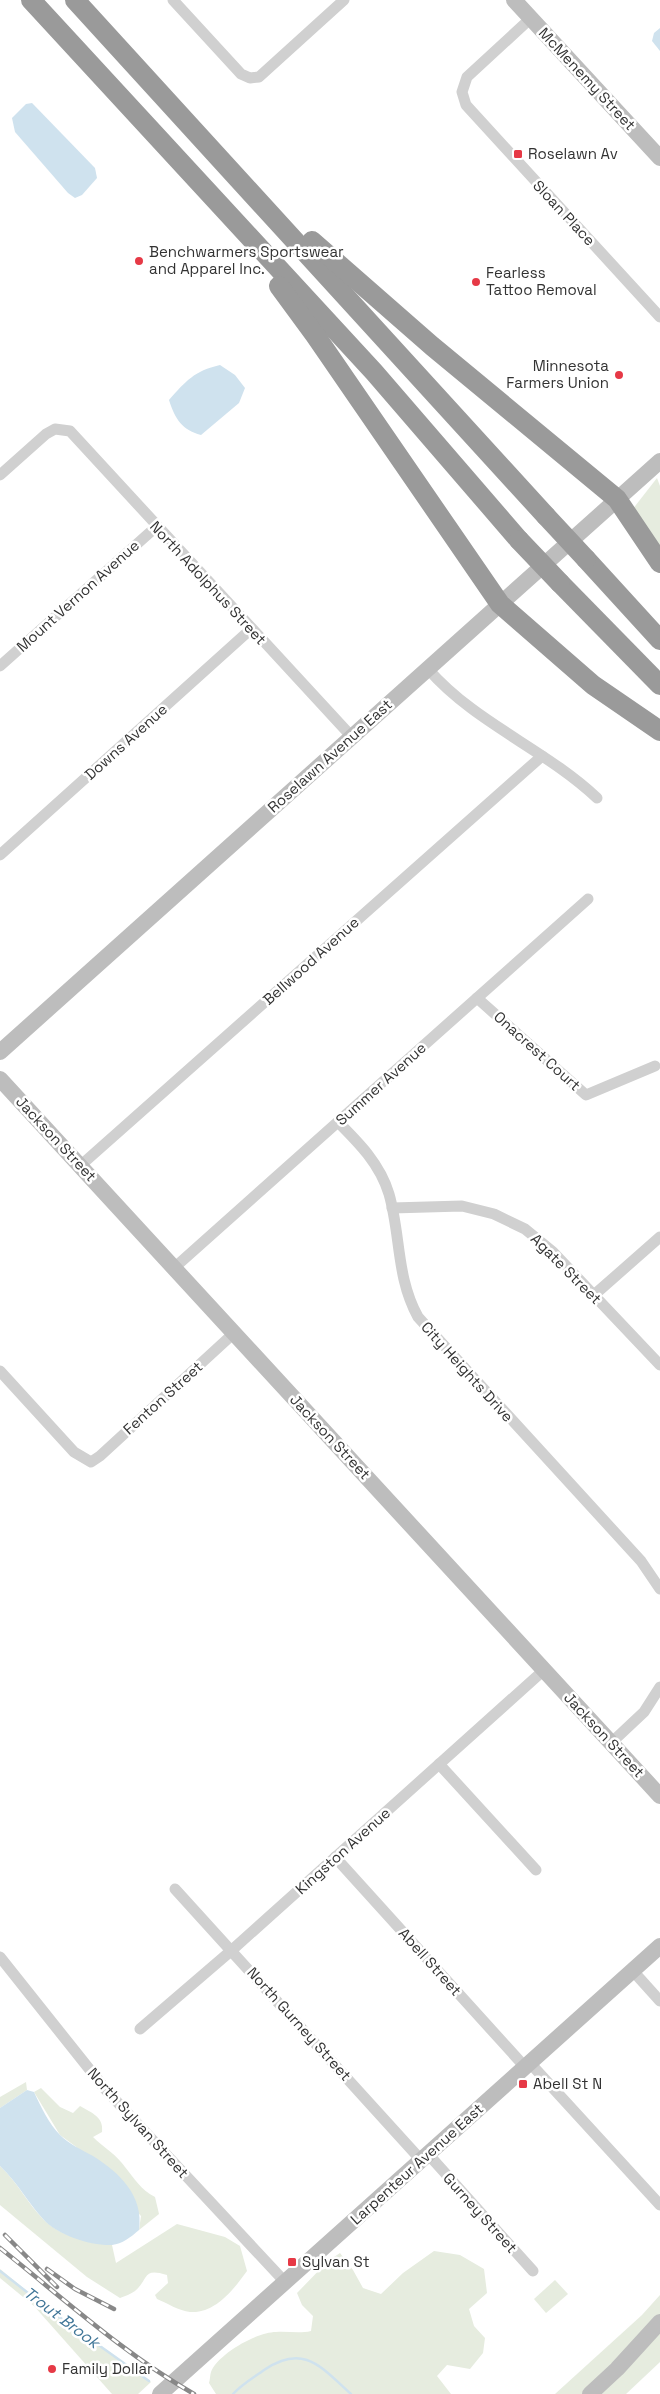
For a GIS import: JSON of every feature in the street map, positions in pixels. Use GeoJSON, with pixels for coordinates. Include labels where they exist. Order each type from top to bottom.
{"type":"FeatureCollection","features":[{"type":"Feature","properties":{"kind":"highway"},"geometry":{"type":"LineString","coordinates":[[31,0],[374,372],[519,540],[660,685]]}},
{"type":"Feature","properties":{"kind":"highway"},"geometry":{"type":"LineString","coordinates":[[75,0],[660,640]]}},
{"type":"Feature","properties":{"kind":"highway"},"geometry":{"type":"LineString","coordinates":[[234,172],[426,340],[617,499],[660,563]]}},
{"type":"Feature","properties":{"kind":"highway"},"geometry":{"type":"LineString","coordinates":[[208,193],[315,335],[500,604],[593,685],[660,731]]}},
{"type":"Feature","properties":{"kind":"street"},"geometry":{"type":"LineString","coordinates":[[173,0],[241,74],[250,78],[259,77],[343,0]]}},
{"type":"Feature","properties":{"kind":"street","name":"McMenemy Street"},"geometry":{"type":"LineString","coordinates":[[514,0],[660,158]]}},
{"type":"Feature","properties":{"kind":"street","name":"Sloan Place"},"geometry":{"type":"LineString","coordinates":[[531,18],[467,76],[462,92],[466,106],[660,317]]}},
{"type":"Feature","properties":{"kind":"street","name":"North Adolphus Street"},"geometry":{"type":"LineString","coordinates":[[0,475],[46,434],[55,429],[65,429],[75,435],[156,526],[352,737]]}},
{"type":"Feature","properties":{"kind":"street","name":"Roselawn Avenue East"},"geometry":{"type":"LineString","coordinates":[[0,1052],[660,461]]}},
{"type":"Feature","properties":{"kind":"street","name":"Mount Vernon Avenue"},"geometry":{"type":"LineString","coordinates":[[0,666],[156,526]]}},
{"type":"Feature","properties":{"kind":"street","name":"Downs Avenue"},"geometry":{"type":"LineString","coordinates":[[0,855],[251,629]]}},
{"type":"Feature","properties":{"kind":"street"},"geometry":{"type":"LineString","coordinates":[[428,669],[456,699],[566,772],[596,798]]}},
{"type":"Feature","properties":{"kind":"street","name":"Bellwood Avenue"},"geometry":{"type":"LineString","coordinates":[[80,1166],[542,756]]}},
{"type":"Feature","properties":{"kind":"street","name":"Summer Avenue"},"geometry":{"type":"LineString","coordinates":[[174,1268],[588,899]]}},
{"type":"Feature","properties":{"kind":"street","name":"Onacrest Court"},"geometry":{"type":"LineString","coordinates":[[477,998],[586,1095],[655,1066]]}},
{"type":"Feature","properties":{"kind":"street","name":"Jackson Street"},"geometry":{"type":"LineString","coordinates":[[0,1079],[660,1796]]}},
{"type":"Feature","properties":{"kind":"street","name":"City Heights Drive"},"geometry":{"type":"LineString","coordinates":[[338,1122],[374,1162],[389,1192],[404,1286],[418,1317],[641,1561],[660,1588]]}},
{"type":"Feature","properties":{"kind":"street","name":"Agate Street"},"geometry":{"type":"LineString","coordinates":[[392,1208],[462,1206],[486,1211],[510,1220],[541,1240],[660,1366]]}},
{"type":"Feature","properties":{"kind":"street"},"geometry":{"type":"LineString","coordinates":[[594,1295],[660,1236]]}},
{"type":"Feature","properties":{"kind":"street","name":"Fenton Street"},"geometry":{"type":"LineString","coordinates":[[0,1371],[74,1452],[90,1462],[100,1456],[234,1333]]}},
{"type":"Feature","properties":{"kind":"street","name":"Kingston Avenue"},"geometry":{"type":"LineString","coordinates":[[140,2029],[232,1950],[544,1670]]}},
{"type":"Feature","properties":{"kind":"street"},"geometry":{"type":"LineString","coordinates":[[611,1743],[644,1712],[660,1687]]}},
{"type":"Feature","properties":{"kind":"street"},"geometry":{"type":"LineString","coordinates":[[439,1764],[536,1870]]}},
{"type":"Feature","properties":{"kind":"street","name":"Abell Street"},"geometry":{"type":"LineString","coordinates":[[336,1857],[660,2205]]}},
{"type":"Feature","properties":{"kind":"street","name":"North Gurney Street"},"geometry":{"type":"LineString","coordinates":[[175,1889],[424,2157]]}},
{"type":"Feature","properties":{"kind":"street","name":"Larpenteur Avenue East"},"geometry":{"type":"LineString","coordinates":[[160,2394],[660,1946]]}},
{"type":"Feature","properties":{"kind":"street","name":"North Sylvan Street"},"geometry":{"type":"LineString","coordinates":[[0,1957],[106,2090],[285,2282]]}},
{"type":"Feature","properties":{"kind":"street"},"geometry":{"type":"LineString","coordinates":[[632,1971],[660,2001]]}},
{"type":"Feature","properties":{"kind":"street","name":"Gurney Street"},"geometry":{"type":"LineString","coordinates":[[424,2157],[533,2271]]}},
{"type":"Feature","properties":{"kind":"street"},"geometry":{"type":"LineString","coordinates":[[590,2394],[660,2322]]}},
{"type":"Feature","properties":{"kind":"shaded area"},"geometry":{"type":"Polygon","coordinates":[[[657,478],[660,486],[660,554],[632,510],[657,478]]]}},
{"type":"Feature","properties":{"kind":"shaded area"},"geometry":{"type":"Polygon","coordinates":[[[26,2082],[27,2090],[0,2108],[0,2097],[26,2082]]]}},
{"type":"Feature","properties":{"kind":"shaded area"},"geometry":{"type":"Polygon","coordinates":[[[41,2088],[60,2107],[73,2113],[80,2106],[93,2113],[99,2119],[102,2132],[93,2137],[118,2159],[142,2187],[155,2197],[159,2214],[139,2230],[141,2216],[75,2146],[60,2135],[34,2092],[41,2088]]]}},
{"type":"Feature","properties":{"kind":"shaded area"},"geometry":{"type":"Polygon","coordinates":[[[0,2166],[38,2214],[51,2226],[76,2238],[112,2245],[116,2263],[177,2224],[225,2237],[240,2246],[247,2271],[230,2292],[216,2305],[199,2312],[182,2310],[157,2299],[155,2295],[168,2283],[167,2275],[159,2273],[150,2273],[135,2291],[120,2298],[87,2277],[0,2205],[0,2166]]]}},
{"type":"Feature","properties":{"kind":"shaded area"},"geometry":{"type":"Polygon","coordinates":[[[434,2251],[460,2255],[484,2269],[487,2293],[469,2309],[474,2326],[485,2338],[483,2353],[470,2369],[447,2365],[437,2376],[451,2394],[216,2394],[209,2383],[211,2372],[215,2365],[221,2358],[239,2345],[268,2333],[311,2331],[313,2316],[302,2305],[297,2293],[328,2261],[340,2253],[353,2270],[363,2288],[381,2294],[403,2273],[434,2251]]]}},
{"type":"Feature","properties":{"kind":"shaded area"},"geometry":{"type":"Polygon","coordinates":[[[0,2269],[55,2314],[151,2382],[138,2394],[112,2394],[34,2306],[0,2278],[0,2269]]]}},
{"type":"Feature","properties":{"kind":"shaded area"},"geometry":{"type":"Polygon","coordinates":[[[555,2280],[568,2294],[546,2313],[534,2299],[555,2280]]]}},
{"type":"Feature","properties":{"kind":"shaded area"},"geometry":{"type":"Polygon","coordinates":[[[660,2295],[660,2362],[626,2394],[555,2394],[642,2315],[660,2295]]]}},
{"type":"Feature","properties":{"kind":"water"},"geometry":{"type":"Polygon","coordinates":[[[660,28],[660,51],[652,41],[654,33],[660,28]]]}},
{"type":"Feature","properties":{"kind":"water"},"geometry":{"type":"Polygon","coordinates":[[[32,103],[95,168],[97,178],[82,195],[75,198],[68,193],[15,132],[12,118],[26,104],[32,103]]]}},
{"type":"Feature","properties":{"kind":"water"},"geometry":{"type":"Polygon","coordinates":[[[220,365],[235,375],[245,388],[239,403],[201,435],[194,433],[180,423],[169,400],[191,378],[203,370],[220,365]]]}},
{"type":"Feature","properties":{"kind":"water"},"geometry":{"type":"Polygon","coordinates":[[[27,2090],[34,2092],[49,2121],[60,2135],[71,2144],[103,2163],[121,2178],[128,2187],[138,2206],[140,2218],[139,2230],[130,2238],[116,2244],[104,2245],[94,2244],[66,2235],[44,2220],[0,2166],[0,2108],[27,2090]]]}},
{"type":"Feature","properties":{"kind":"waterway","name":"Trout Brook"},"geometry":{"type":"LineString","coordinates":[[0,2271],[55,2314],[149,2381]]}},
{"type":"Feature","properties":{"kind":"waterway","name":"Trout Brook"},"geometry":{"type":"LineString","coordinates":[[233,2394],[264,2370],[278,2362],[290,2359],[301,2359],[321,2367],[351,2394]]}},
{"type":"Feature","properties":{"kind":"railway"},"geometry":{"type":"LineString","coordinates":[[5,2235],[57,2287]]}},
{"type":"Feature","properties":{"kind":"railway"},"geometry":{"type":"LineString","coordinates":[[0,2248],[118,2343],[194,2394]]}},
{"type":"Feature","properties":{"kind":"railway"},"geometry":{"type":"LineString","coordinates":[[47,2269],[75,2289],[114,2309]]}},
{"type":"Feature","properties":{"kind":"place","name":"Roselawn Av"},"geometry":{"type":"Point","coordinates":[518,154]}},
{"type":"Feature","properties":{"kind":"place","name":"Benchwarmers Sportswear and Apparel Inc."},"geometry":{"type":"Point","coordinates":[139,261]}},
{"type":"Feature","properties":{"kind":"place","name":"Fearless Tattoo Removal"},"geometry":{"type":"Point","coordinates":[476,282]}},
{"type":"Feature","properties":{"kind":"place","name":"Minnesota Farmers Union"},"geometry":{"type":"Point","coordinates":[619,375]}},
{"type":"Feature","properties":{"kind":"place","name":"Abell St N"},"geometry":{"type":"Point","coordinates":[523,2084]}},
{"type":"Feature","properties":{"kind":"place","name":"Sylvan St"},"geometry":{"type":"Point","coordinates":[292,2262]}},
{"type":"Feature","properties":{"kind":"place","name":"Family Dollar"},"geometry":{"type":"Point","coordinates":[52,2369]}}]}
